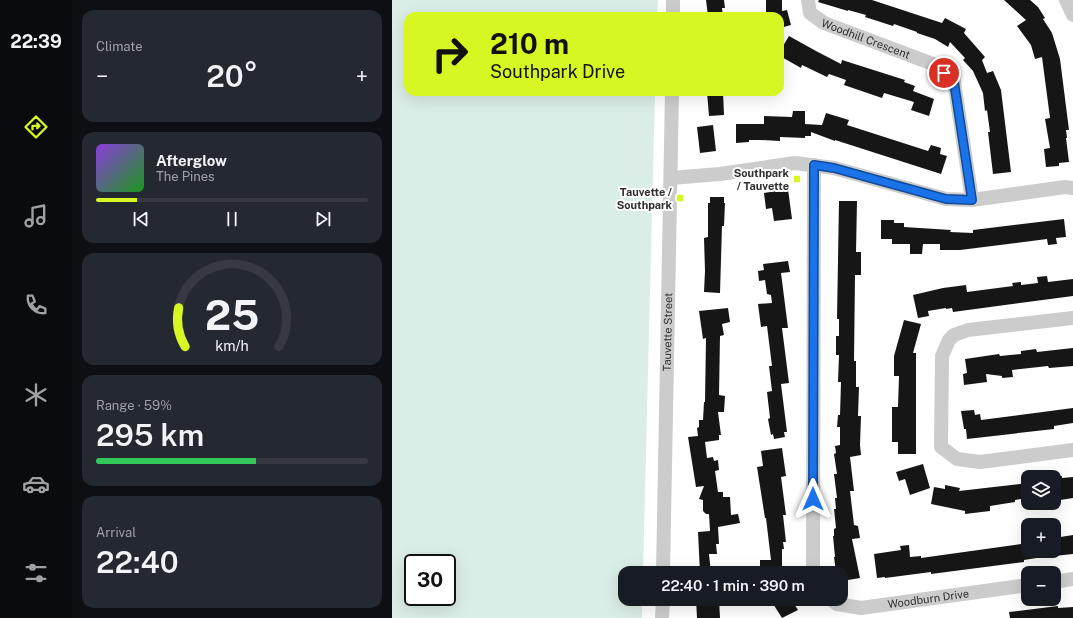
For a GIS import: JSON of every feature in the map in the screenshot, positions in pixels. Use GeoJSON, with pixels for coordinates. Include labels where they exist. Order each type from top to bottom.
{"type":"FeatureCollection","features":[{"type":"Feature","properties":{"kind":"street"},"geometry":{"type":"LineString","coordinates":[[672,12],[673,0]]}},
{"type":"Feature","properties":{"kind":"street","name":"Woodhill Crescent"},"geometry":{"type":"LineString","coordinates":[[808,0],[810,13],[824,23],[933,64],[954,82],[972,200]]}},
{"type":"Feature","properties":{"kind":"street"},"geometry":{"type":"LineString","coordinates":[[1066,0],[1073,15]]}},
{"type":"Feature","properties":{"kind":"street","name":"Tauvette Street"},"geometry":{"type":"LineString","coordinates":[[663,566],[672,96]]}},
{"type":"Feature","properties":{"kind":"street"},"geometry":{"type":"LineString","coordinates":[[671,178],[720,174],[795,163],[834,168],[946,199],[972,200],[1073,188]]}},
{"type":"Feature","properties":{"kind":"street"},"geometry":{"type":"LineString","coordinates":[[813,566],[814,165]]}},
{"type":"Feature","properties":{"kind":"street"},"geometry":{"type":"LineString","coordinates":[[1073,318],[968,330],[954,335],[949,340],[942,356],[941,447],[957,459],[980,462],[1073,450]]}},
{"type":"Feature","properties":{"kind":"street"},"geometry":{"type":"LineString","coordinates":[[1061,581],[1073,579]]}},
{"type":"Feature","properties":{"kind":"street","name":"Woodburn Drive"},"geometry":{"type":"LineString","coordinates":[[848,606],[861,608],[1021,586]]}},
{"type":"Feature","properties":{"kind":"street"},"geometry":{"type":"LineString","coordinates":[[662,618],[663,606]]}},
{"type":"Feature","properties":{"kind":"shaded area"},"geometry":{"type":"Polygon","coordinates":[[[392,0],[658,0],[657,12],[404,12],[404,96],[655,96],[643,566],[618,566],[618,606],[642,606],[642,618],[392,618],[392,0]]]}},
{"type":"Feature","properties":{"kind":"building"},"geometry":{"type":"Polygon","coordinates":[[[706,0],[724,0],[725,8],[722,8],[722,12],[708,12],[706,0]]]}},
{"type":"Feature","properties":{"kind":"building"},"geometry":{"type":"Polygon","coordinates":[[[766,0],[782,0],[782,11],[787,10],[791,25],[784,27],[784,12],[766,12],[766,0]]]}},
{"type":"Feature","properties":{"kind":"building"},"geometry":{"type":"Polygon","coordinates":[[[819,0],[872,0],[942,23],[945,18],[966,29],[964,33],[985,57],[982,60],[987,73],[993,71],[1001,90],[1011,172],[993,174],[988,132],[990,132],[987,110],[985,111],[983,93],[973,71],[963,60],[965,58],[950,42],[948,47],[935,39],[917,32],[894,24],[893,26],[865,17],[866,15],[818,2],[819,0]]]}},
{"type":"Feature","properties":{"kind":"building"},"geometry":{"type":"Polygon","coordinates":[[[1004,0],[1030,0],[1038,7],[1045,18],[1043,19],[1052,33],[1060,59],[1069,130],[1066,130],[1066,138],[1069,162],[1059,163],[1059,166],[1046,167],[1044,149],[1050,148],[1045,119],[1050,118],[1042,57],[1035,59],[1031,45],[1017,26],[1026,20],[1004,0]]]}},
{"type":"Feature","properties":{"kind":"building"},"geometry":{"type":"Polygon","coordinates":[[[789,36],[841,64],[842,60],[905,80],[904,82],[915,86],[913,91],[934,99],[929,116],[911,110],[914,102],[884,93],[882,98],[844,85],[846,80],[829,74],[827,77],[802,65],[801,68],[784,58],[784,44],[789,36]]]}},
{"type":"Feature","properties":{"kind":"building"},"geometry":{"type":"Polygon","coordinates":[[[707,96],[723,96],[724,115],[709,116],[707,96]]]}},
{"type":"Feature","properties":{"kind":"building"},"geometry":{"type":"Polygon","coordinates":[[[793,111],[805,111],[805,124],[822,125],[826,113],[849,120],[847,125],[928,151],[931,145],[941,148],[940,154],[947,156],[941,174],[811,132],[811,136],[805,136],[805,138],[780,137],[780,141],[749,140],[749,142],[736,143],[736,124],[764,124],[764,116],[792,117],[793,111]]]}},
{"type":"Feature","properties":{"kind":"building"},"geometry":{"type":"Polygon","coordinates":[[[713,125],[716,151],[700,153],[697,127],[713,125]]]}},
{"type":"Feature","properties":{"kind":"building"},"geometry":{"type":"Polygon","coordinates":[[[788,189],[792,219],[774,221],[772,208],[766,209],[764,193],[788,189]]]}},
{"type":"Feature","properties":{"kind":"building"},"geometry":{"type":"Polygon","coordinates":[[[710,197],[724,197],[725,203],[724,226],[722,226],[720,293],[704,292],[704,238],[708,237],[708,203],[710,203],[710,197]]]}},
{"type":"Feature","properties":{"kind":"building"},"geometry":{"type":"Polygon","coordinates":[[[839,201],[857,201],[856,252],[861,252],[861,275],[855,275],[854,361],[856,361],[856,387],[859,387],[858,416],[861,416],[861,455],[850,457],[854,491],[850,491],[854,525],[858,526],[860,538],[852,539],[860,578],[848,580],[848,566],[835,566],[833,536],[834,529],[836,528],[834,509],[836,509],[835,498],[837,498],[834,474],[837,474],[834,454],[836,453],[835,446],[840,445],[840,427],[837,427],[838,415],[840,415],[841,382],[838,382],[839,355],[836,355],[836,336],[839,336],[839,319],[837,319],[839,201]]]}},
{"type":"Feature","properties":{"kind":"building"},"geometry":{"type":"Polygon","coordinates":[[[1064,219],[1066,237],[1056,238],[1057,244],[1048,245],[1047,239],[960,250],[940,250],[940,244],[923,244],[922,254],[910,254],[910,244],[892,244],[892,239],[881,239],[881,220],[894,220],[894,223],[904,223],[904,227],[973,233],[973,230],[1064,219]]]}},
{"type":"Feature","properties":{"kind":"building"},"geometry":{"type":"Polygon","coordinates":[[[788,261],[790,272],[781,273],[788,328],[782,328],[789,383],[781,384],[787,432],[784,432],[785,437],[774,439],[773,434],[771,435],[768,419],[770,418],[767,392],[772,391],[769,366],[772,366],[767,326],[761,327],[758,304],[772,303],[771,295],[767,294],[765,280],[759,281],[758,271],[764,270],[763,264],[788,261]]]}},
{"type":"Feature","properties":{"kind":"building"},"geometry":{"type":"Polygon","coordinates":[[[1047,276],[1048,282],[1073,279],[1073,296],[953,312],[952,308],[946,308],[928,311],[929,316],[918,318],[913,295],[943,288],[966,285],[967,292],[1013,286],[1012,283],[1021,282],[1021,285],[1038,283],[1037,277],[1047,276]]]}},
{"type":"Feature","properties":{"kind":"building"},"geometry":{"type":"Polygon","coordinates":[[[728,308],[730,322],[722,324],[724,335],[720,336],[719,395],[725,396],[724,412],[718,412],[721,435],[719,435],[719,440],[705,442],[707,458],[713,457],[714,461],[718,460],[719,470],[715,471],[718,492],[723,492],[723,497],[730,497],[731,515],[738,514],[740,523],[718,527],[719,544],[716,544],[717,554],[709,554],[710,566],[700,566],[698,532],[710,531],[709,514],[706,514],[703,511],[703,500],[699,499],[704,486],[696,487],[688,437],[698,436],[697,428],[699,427],[699,420],[703,420],[705,402],[706,338],[703,339],[699,311],[728,308]]]}},
{"type":"Feature","properties":{"kind":"building"},"geometry":{"type":"Polygon","coordinates":[[[904,320],[921,324],[913,353],[916,353],[916,454],[898,454],[898,442],[892,442],[892,407],[898,407],[899,376],[894,376],[894,356],[904,320]]]}},
{"type":"Feature","properties":{"kind":"building"},"geometry":{"type":"Polygon","coordinates":[[[1073,348],[1073,366],[1049,368],[1048,366],[1012,370],[1013,377],[1002,378],[1002,376],[986,374],[987,382],[964,385],[963,374],[967,373],[965,359],[999,354],[1000,356],[1021,354],[1021,351],[1036,349],[1037,352],[1073,348]]]}},
{"type":"Feature","properties":{"kind":"building"},"geometry":{"type":"Polygon","coordinates":[[[1073,408],[1073,423],[1054,426],[1054,429],[967,439],[961,411],[974,410],[975,415],[980,414],[981,420],[1073,408]]]}},
{"type":"Feature","properties":{"kind":"building"},"geometry":{"type":"Polygon","coordinates":[[[782,448],[786,476],[781,477],[786,515],[783,515],[786,542],[783,542],[784,549],[782,549],[782,566],[760,566],[760,560],[771,560],[766,518],[757,467],[763,466],[761,451],[782,448]]]}},
{"type":"Feature","properties":{"kind":"building"},"geometry":{"type":"Polygon","coordinates":[[[923,464],[930,488],[910,495],[905,479],[899,481],[896,472],[923,464]]]}},
{"type":"Feature","properties":{"kind":"building"},"geometry":{"type":"Polygon","coordinates":[[[1061,476],[1062,478],[1073,477],[1073,498],[1061,500],[1061,476]]]}},
{"type":"Feature","properties":{"kind":"building"},"geometry":{"type":"Polygon","coordinates":[[[1021,484],[1021,499],[1015,500],[1015,502],[990,506],[990,511],[965,514],[965,511],[931,504],[934,487],[945,489],[945,485],[960,488],[959,491],[1021,484]]]}},
{"type":"Feature","properties":{"kind":"building"},"geometry":{"type":"Polygon","coordinates":[[[1073,535],[1073,554],[1061,555],[1061,537],[1073,535]]]}},
{"type":"Feature","properties":{"kind":"building"},"geometry":{"type":"Polygon","coordinates":[[[1021,544],[1021,558],[1036,558],[1024,560],[1024,562],[931,574],[931,572],[877,578],[874,554],[901,550],[900,546],[909,545],[910,557],[921,556],[921,558],[1021,544]]]}},
{"type":"Feature","properties":{"kind":"building"},"geometry":{"type":"Polygon","coordinates":[[[696,606],[719,606],[720,618],[697,618],[696,606]]]}},
{"type":"Feature","properties":{"kind":"building"},"geometry":{"type":"Polygon","coordinates":[[[774,606],[795,606],[798,610],[782,618],[774,606]]]}},
{"type":"Feature","properties":{"kind":"building"},"geometry":{"type":"Polygon","coordinates":[[[1058,606],[1058,608],[1073,607],[1073,618],[1010,618],[1009,612],[1058,606]]]}},
{"type":"Feature","properties":{"kind":"place","name":"Southpark / Tauvette"},"geometry":{"type":"Point","coordinates":[797,179]}},
{"type":"Feature","properties":{"kind":"place","name":"Tauvette / Southpark"},"geometry":{"type":"Point","coordinates":[680,198]}},
{"type":"Feature","properties":{"kind":"route"},"geometry":{"type":"LineString","coordinates":[[813,499],[814,165],[834,168],[946,199],[972,200],[954,82],[944,73]]}}]}
